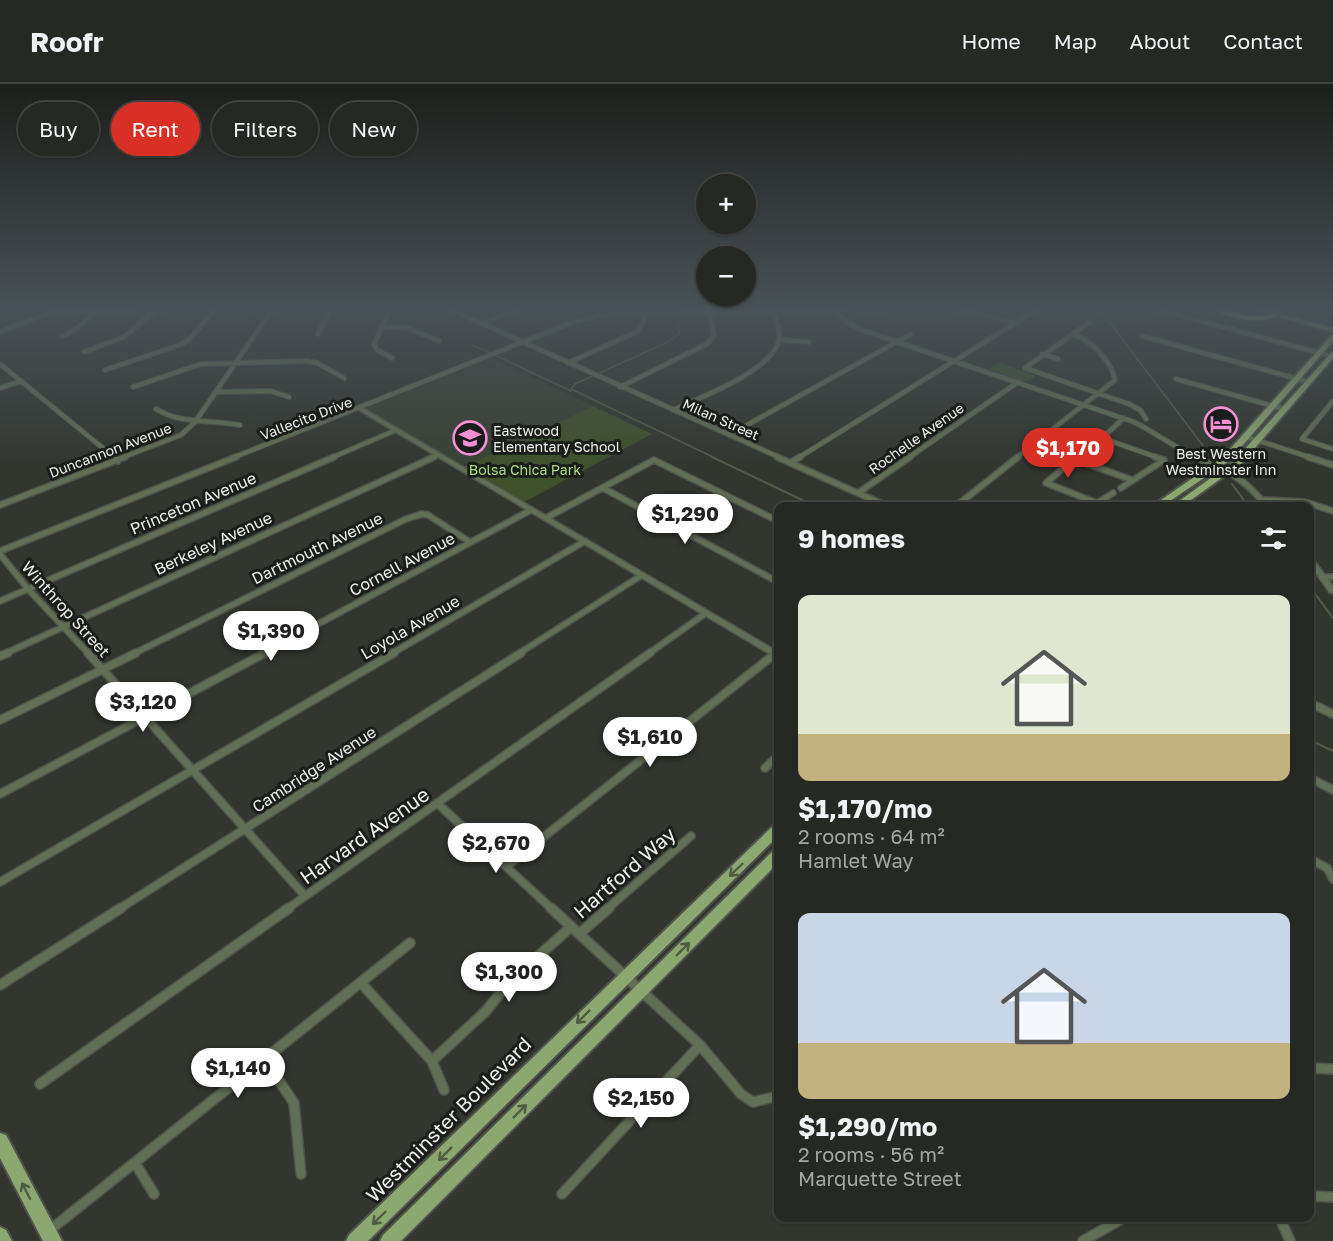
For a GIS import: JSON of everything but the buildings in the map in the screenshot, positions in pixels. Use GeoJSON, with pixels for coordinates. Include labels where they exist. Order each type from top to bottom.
{"type":"FeatureCollection","features":[{"type":"Feature","properties":{"kind":"main road"},"geometry":{"type":"LineString","coordinates":[[1162,502],[1226,459],[1312,361]]}},
{"type":"Feature","properties":{"kind":"main road"},"geometry":{"type":"LineString","coordinates":[[1182,502],[1227,471],[1327,361]]}},
{"type":"Feature","properties":{"kind":"main road","name":"Westminster Boulevard"},"geometry":{"type":"LineString","coordinates":[[355,1241],[774,833]]}},
{"type":"Feature","properties":{"kind":"main road"},"geometry":{"type":"LineString","coordinates":[[389,1241],[774,859]]}},
{"type":"Feature","properties":{"kind":"main road"},"geometry":{"type":"LineString","coordinates":[[0,1141],[50,1237]]}},
{"type":"Feature","properties":{"kind":"main road"},"geometry":{"type":"LineString","coordinates":[[0,1236],[3,1241]]}},
{"type":"Feature","properties":{"kind":"street"},"geometry":{"type":"LineString","coordinates":[[105,370],[132,361]]}},
{"type":"Feature","properties":{"kind":"street"},"geometry":{"type":"LineString","coordinates":[[133,387],[201,364],[237,362],[307,361],[317,363],[344,378]]}},
{"type":"Feature","properties":{"kind":"street","name":"Vallecito Drive"},"geometry":{"type":"LineString","coordinates":[[0,552],[477,361]]}},
{"type":"Feature","properties":{"kind":"street","name":"Milan Street"},"geometry":{"type":"LineString","coordinates":[[563,361],[878,502]]}},
{"type":"Feature","properties":{"kind":"street"},"geometry":{"type":"LineString","coordinates":[[568,363],[572,361]]}},
{"type":"Feature","properties":{"kind":"street"},"geometry":{"type":"LineString","coordinates":[[620,387],[673,361]]}},
{"type":"Feature","properties":{"kind":"street"},"geometry":{"type":"LineString","coordinates":[[673,410],[763,361]]}},
{"type":"Feature","properties":{"kind":"street"},"geometry":{"type":"LineString","coordinates":[[729,435],[861,361]]}},
{"type":"Feature","properties":{"kind":"street"},"geometry":{"type":"LineString","coordinates":[[790,463],[955,361],[1124,418],[1149,429],[1179,450],[1227,471],[1250,485],[1262,500],[1305,502]]}},
{"type":"Feature","properties":{"kind":"street"},"geometry":{"type":"LineString","coordinates":[[1034,361],[1025,368],[1140,410],[1146,419]]}},
{"type":"Feature","properties":{"kind":"street"},"geometry":{"type":"LineString","coordinates":[[961,502],[1115,380],[1104,361]]}},
{"type":"Feature","properties":{"kind":"street"},"geometry":{"type":"LineString","coordinates":[[1234,361],[1309,382]]}},
{"type":"Feature","properties":{"kind":"street","name":"Duncannon Avenue"},"geometry":{"type":"LineString","coordinates":[[0,505],[171,441],[195,422],[237,362]]}},
{"type":"Feature","properties":{"kind":"street"},"geometry":{"type":"LineString","coordinates":[[0,364],[118,461]]}},
{"type":"Feature","properties":{"kind":"street"},"geometry":{"type":"LineString","coordinates":[[1176,379],[1284,409]]}},
{"type":"Feature","properties":{"kind":"street"},"geometry":{"type":"LineString","coordinates":[[0,388],[22,381]]}},
{"type":"Feature","properties":{"kind":"street","name":"Rochelle Avenue"},"geometry":{"type":"LineString","coordinates":[[858,493],[1018,382]]}},
{"type":"Feature","properties":{"kind":"street"},"geometry":{"type":"LineString","coordinates":[[216,392],[270,391],[289,397]]}},
{"type":"Feature","properties":{"kind":"street"},"geometry":{"type":"LineString","coordinates":[[1333,401],[1302,439],[1333,449]]}},
{"type":"Feature","properties":{"kind":"street"},"geometry":{"type":"LineString","coordinates":[[359,408],[774,651]]}},
{"type":"Feature","properties":{"kind":"street"},"geometry":{"type":"LineString","coordinates":[[156,409],[168,418],[195,422],[223,421],[240,425]]}},
{"type":"Feature","properties":{"kind":"street"},"geometry":{"type":"LineString","coordinates":[[1121,488],[1164,460],[1102,438],[1124,418]]}},
{"type":"Feature","properties":{"kind":"street","name":"Princeton Avenue"},"geometry":{"type":"LineString","coordinates":[[0,601],[396,430]]}},
{"type":"Feature","properties":{"kind":"street"},"geometry":{"type":"LineString","coordinates":[[1247,437],[1333,465]]}},
{"type":"Feature","properties":{"kind":"street","name":"Berkeley Avenue"},"geometry":{"type":"LineString","coordinates":[[0,656],[438,455]]}},
{"type":"Feature","properties":{"kind":"street"},"geometry":{"type":"LineString","coordinates":[[546,518],[654,459],[774,519]]}},
{"type":"Feature","properties":{"kind":"street"},"geometry":{"type":"LineString","coordinates":[[1094,502],[1046,483],[1074,459],[1132,480]]}},
{"type":"Feature","properties":{"kind":"street"},"geometry":{"type":"LineString","coordinates":[[603,488],[774,580]]}},
{"type":"Feature","properties":{"kind":"street"},"geometry":{"type":"LineString","coordinates":[[1099,502],[1113,493]]}},
{"type":"Feature","properties":{"kind":"street"},"geometry":{"type":"LineString","coordinates":[[1314,505],[1333,512]]}},
{"type":"Feature","properties":{"kind":"street","name":"Cornell Avenue"},"geometry":{"type":"LineString","coordinates":[[0,794],[531,510]]}},
{"type":"Feature","properties":{"kind":"street","name":"Dartmouth Avenue"},"geometry":{"type":"LineString","coordinates":[[0,720],[406,519],[422,514],[428,515],[470,543]]}},
{"type":"Feature","properties":{"kind":"street","name":"Loyola Avenue"},"geometry":{"type":"LineString","coordinates":[[0,882],[585,541]]}},
{"type":"Feature","properties":{"kind":"street","name":"Winthrop Street"},"geometry":{"type":"LineString","coordinates":[[0,552],[28,589],[103,669],[305,896]]}},
{"type":"Feature","properties":{"kind":"street"},"geometry":{"type":"LineString","coordinates":[[1314,566],[1333,591]]}},
{"type":"Feature","properties":{"kind":"street","name":"Cambridge Avenue"},"geometry":{"type":"LineString","coordinates":[[0,985],[642,575]]}},
{"type":"Feature","properties":{"kind":"street"},"geometry":{"type":"LineString","coordinates":[[1322,577],[1333,577]]}},
{"type":"Feature","properties":{"kind":"street","name":"Harvard Avenue"},"geometry":{"type":"LineString","coordinates":[[40,1084],[706,613]]}},
{"type":"Feature","properties":{"kind":"street"},"geometry":{"type":"LineString","coordinates":[[507,866],[774,656]]}},
{"type":"Feature","properties":{"kind":"street"},"geometry":{"type":"LineString","coordinates":[[1314,705],[1333,714]]}},
{"type":"Feature","properties":{"kind":"street"},"geometry":{"type":"LineString","coordinates":[[765,768],[774,760]]}},
{"type":"Feature","properties":{"kind":"street"},"geometry":{"type":"LineString","coordinates":[[1314,780],[1333,790]]}},
{"type":"Feature","properties":{"kind":"street"},"geometry":{"type":"LineString","coordinates":[[437,803],[700,1045],[746,1098],[761,1101],[774,1097]]}},
{"type":"Feature","properties":{"kind":"street","name":"Hartford Way"},"geometry":{"type":"LineString","coordinates":[[579,934],[691,836]]}},
{"type":"Feature","properties":{"kind":"street"},"geometry":{"type":"LineString","coordinates":[[1314,861],[1327,868],[1333,879]]}},
{"type":"Feature","properties":{"kind":"street","name":"Hartford Way"},"geometry":{"type":"LineString","coordinates":[[432,1061],[486,1011],[509,982],[571,927]]}},
{"type":"Feature","properties":{"kind":"street"},"geometry":{"type":"LineString","coordinates":[[50,1237],[135,1163],[410,943]]}},
{"type":"Feature","properties":{"kind":"street"},"geometry":{"type":"LineString","coordinates":[[361,982],[432,1061],[444,1090]]}},
{"type":"Feature","properties":{"kind":"street"},"geometry":{"type":"LineString","coordinates":[[562,1194],[700,1045]]}},
{"type":"Feature","properties":{"kind":"street"},"geometry":{"type":"LineString","coordinates":[[265,1060],[294,1103],[301,1174]]}},
{"type":"Feature","properties":{"kind":"street"},"geometry":{"type":"LineString","coordinates":[[1314,1068],[1333,1069]]}},
{"type":"Feature","properties":{"kind":"street"},"geometry":{"type":"LineString","coordinates":[[135,1163],[154,1194]]}},
{"type":"Feature","properties":{"kind":"street"},"geometry":{"type":"LineString","coordinates":[[1314,1196],[1333,1197]]}},
{"type":"Feature","properties":{"kind":"street"},"geometry":{"type":"LineString","coordinates":[[1083,1241],[1116,1222]]}},
{"type":"Feature","properties":{"kind":"street"},"geometry":{"type":"LineString","coordinates":[[1282,1222],[1290,1241]]}},
{"type":"Feature","properties":{"kind":"shaded area","name":"Eastwood Elementary School"},"geometry":{"type":"Polygon","coordinates":[[[484,361],[497,361],[593,406],[464,467],[364,409],[484,361]]]}},
{"type":"Feature","properties":{"kind":"green space"},"geometry":{"type":"Polygon","coordinates":[[[1000,362],[1036,376],[1026,382],[989,369],[1000,362]]]}},
{"type":"Feature","properties":{"kind":"green space","name":"Bolsa Chica Park"},"geometry":{"type":"Polygon","coordinates":[[[593,406],[652,434],[524,502],[464,467],[593,406]]]}},
{"type":"Feature","properties":{"kind":"waterway"},"geometry":{"type":"LineString","coordinates":[[507,361],[571,391]]}},
{"type":"Feature","properties":{"kind":"waterway"},"geometry":{"type":"LineString","coordinates":[[626,361],[575,384],[571,389],[715,458]]}},
{"type":"Feature","properties":{"kind":"waterway"},"geometry":{"type":"LineString","coordinates":[[1139,361],[1210,455]]}},
{"type":"Feature","properties":{"kind":"waterway"},"geometry":{"type":"LineString","coordinates":[[712,457],[806,502]]}},
{"type":"Feature","properties":{"kind":"waterway"},"geometry":{"type":"LineString","coordinates":[[1232,484],[1245,502]]}},
{"type":"Feature","properties":{"kind":"waterway"},"geometry":{"type":"LineString","coordinates":[[1314,592],[1333,618]]}},
{"type":"Feature","properties":{"kind":"waterway"},"geometry":{"type":"LineString","coordinates":[[1314,742],[1333,751]]}},
{"type":"Feature","properties":{"kind":"place","name":"Best Western Westminster Inn"},"geometry":{"type":"Point","coordinates":[1221,424]}},
{"type":"Feature","properties":{"kind":"place","name":"Eastwood Elementary School"},"geometry":{"type":"Point","coordinates":[470,438]}}]}
